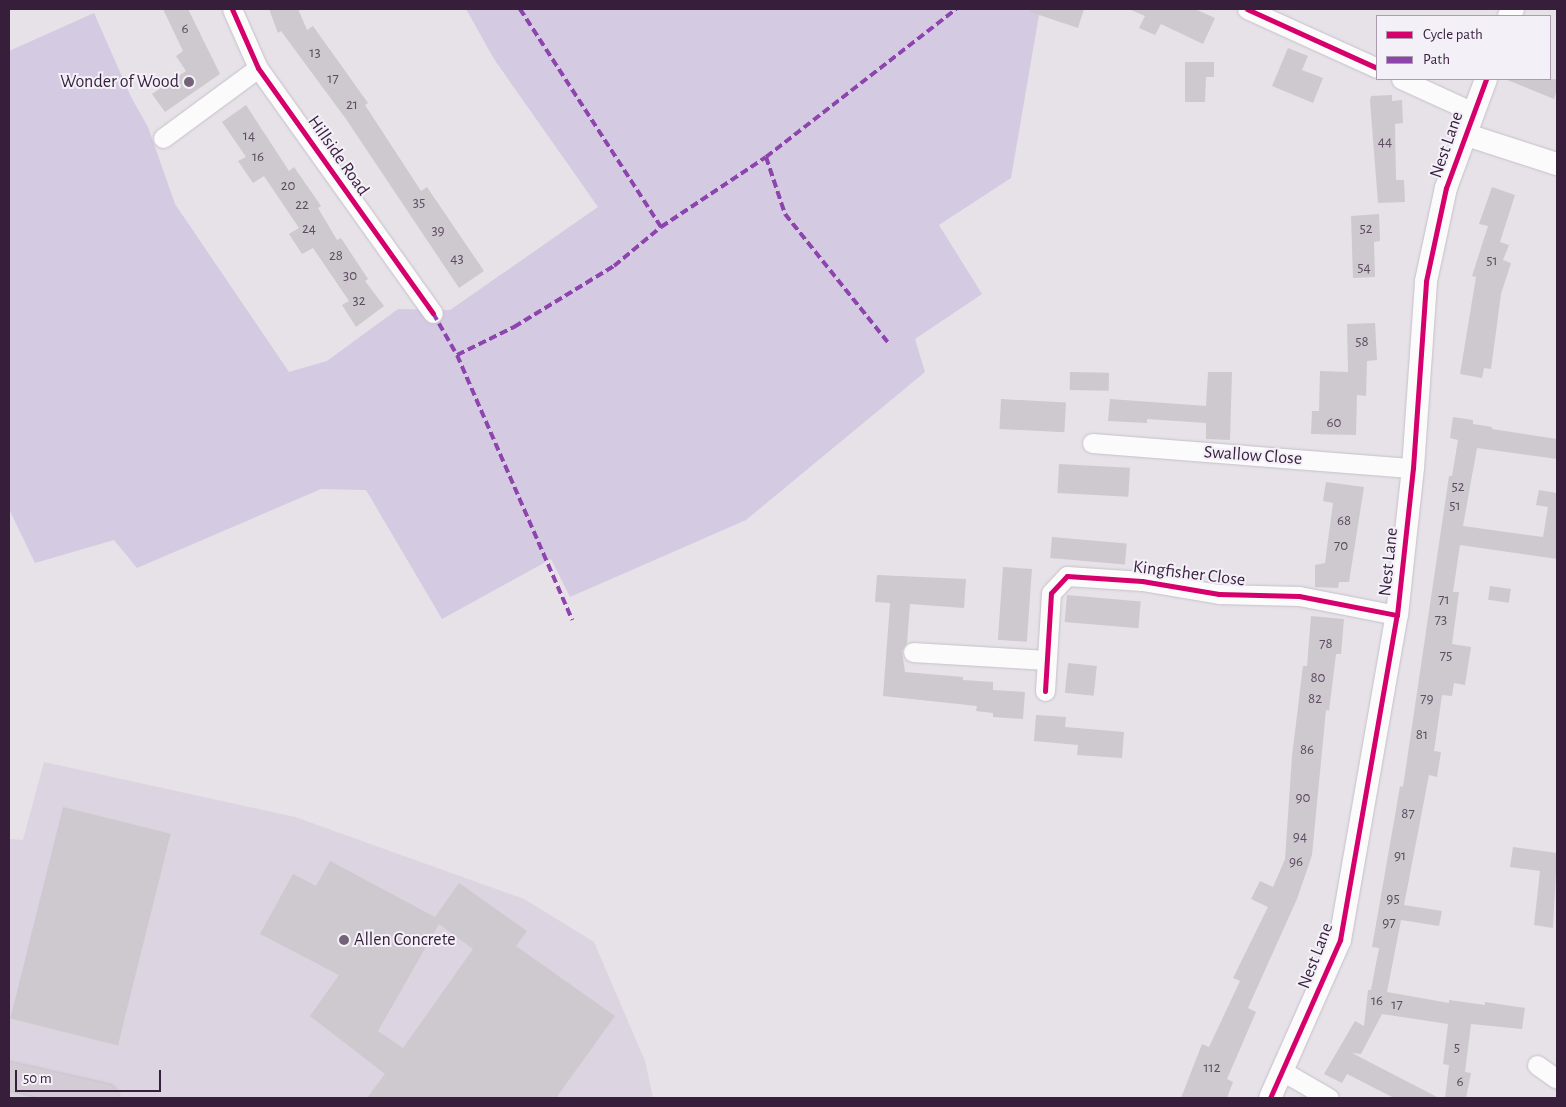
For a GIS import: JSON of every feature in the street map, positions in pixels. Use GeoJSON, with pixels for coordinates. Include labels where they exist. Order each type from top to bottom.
{"type":"FeatureCollection","features":[{"type":"Feature","properties":{"kind":"main road"},"geometry":{"type":"LineString","coordinates":[[9,1076],[105,1098]]}},
{"type":"Feature","properties":{"kind":"street","name":"Hillside Road"},"geometry":{"type":"LineString","coordinates":[[232,9],[258,68],[432,313]]}},
{"type":"Feature","properties":{"kind":"street"},"geometry":{"type":"LineString","coordinates":[[1247,9],[1376,68]]}},
{"type":"Feature","properties":{"kind":"street"},"geometry":{"type":"LineString","coordinates":[[163,138],[258,68]]}},
{"type":"Feature","properties":{"kind":"street"},"geometry":{"type":"LineString","coordinates":[[1403,80],[1473,112]]}},
{"type":"Feature","properties":{"kind":"street","name":"Nest Lane"},"geometry":{"type":"LineString","coordinates":[[1270,1098],[1340,940],[1397,615],[1413,468],[1426,281],[1446,188],[1486,80]]}},
{"type":"Feature","properties":{"kind":"street"},"geometry":{"type":"LineString","coordinates":[[1467,135],[1557,164]]}},
{"type":"Feature","properties":{"kind":"street","name":"Swallow Close"},"geometry":{"type":"LineString","coordinates":[[1092,443],[1413,468]]}},
{"type":"Feature","properties":{"kind":"street","name":"Kingfisher Close"},"geometry":{"type":"LineString","coordinates":[[1045,690],[1051,593],[1067,576],[1142,581],[1219,594],[1299,596],[1397,615]]}},
{"type":"Feature","properties":{"kind":"street"},"geometry":{"type":"LineString","coordinates":[[913,652],[1046,660]]}},
{"type":"Feature","properties":{"kind":"street"},"geometry":{"type":"LineString","coordinates":[[1537,1065],[1557,1079]]}},
{"type":"Feature","properties":{"kind":"street"},"geometry":{"type":"LineString","coordinates":[[1282,1071],[1328,1098]]}},
{"type":"Feature","properties":{"kind":"shaded area"},"geometry":{"type":"Polygon","coordinates":[[[466,9],[1040,9],[1011,178],[939,225],[982,294],[915,339],[925,372],[746,520],[570,597],[551,559],[442,619],[366,490],[321,489],[137,568],[114,540],[35,563],[9,509],[9,51],[94,13],[131,97],[148,127],[175,204],[289,372],[327,361],[398,309],[450,310],[598,207],[494,59],[466,9]]]}},
{"type":"Feature","properties":{"kind":"shaded area"},"geometry":{"type":"Polygon","coordinates":[[[44,762],[295,817],[524,899],[594,942],[645,1061],[653,1098],[9,1098],[9,839],[23,840],[44,762]]]}},
{"type":"Feature","properties":{"kind":"building","name":"Wonder of Wood"},"geometry":{"type":"Polygon","coordinates":[[[163,9],[188,9],[220,74],[165,112],[152,94],[186,71],[176,56],[183,51],[163,9]]]}},
{"type":"Feature","properties":{"kind":"building"},"geometry":{"type":"Polygon","coordinates":[[[269,9],[298,9],[307,30],[313,26],[368,103],[365,105],[421,191],[427,187],[484,271],[459,288],[346,119],[281,31],[278,33],[269,9]]]}},
{"type":"Feature","properties":{"kind":"building"},"geometry":{"type":"Polygon","coordinates":[[[1030,9],[1084,9],[1078,28],[1030,12],[1030,9]]]}},
{"type":"Feature","properties":{"kind":"building"},"geometry":{"type":"Polygon","coordinates":[[[1129,9],[1195,9],[1215,18],[1203,44],[1161,24],[1155,35],[1139,28],[1145,16],[1129,9]]]}},
{"type":"Feature","properties":{"kind":"building"},"geometry":{"type":"Polygon","coordinates":[[[1288,48],[1308,56],[1302,70],[1323,78],[1313,103],[1272,86],[1288,48]]]}},
{"type":"Feature","properties":{"kind":"building"},"geometry":{"type":"Polygon","coordinates":[[[1185,62],[1214,62],[1214,77],[1206,77],[1205,102],[1185,102],[1185,62]]]}},
{"type":"Feature","properties":{"kind":"building"},"geometry":{"type":"Polygon","coordinates":[[[1557,79],[1554,99],[1507,80],[1557,79]]]}},
{"type":"Feature","properties":{"kind":"building"},"geometry":{"type":"Polygon","coordinates":[[[1392,95],[1392,101],[1402,100],[1403,123],[1395,124],[1396,180],[1404,180],[1405,202],[1378,203],[1370,101],[1371,96],[1392,95]]]}},
{"type":"Feature","properties":{"kind":"building"},"geometry":{"type":"Polygon","coordinates":[[[246,105],[289,171],[294,167],[321,206],[318,208],[337,240],[341,238],[368,279],[365,281],[384,306],[356,327],[342,305],[349,301],[313,248],[302,254],[289,234],[299,228],[264,176],[253,183],[238,161],[246,157],[222,122],[246,105]]]}},
{"type":"Feature","properties":{"kind":"building"},"geometry":{"type":"Polygon","coordinates":[[[1492,187],[1515,195],[1500,242],[1509,245],[1503,260],[1511,263],[1501,294],[1491,369],[1484,368],[1482,378],[1460,374],[1476,277],[1472,276],[1488,226],[1479,224],[1492,187]]]}},
{"type":"Feature","properties":{"kind":"building"},"geometry":{"type":"Polygon","coordinates":[[[1379,214],[1380,241],[1374,242],[1375,277],[1353,278],[1351,216],[1379,214]]]}},
{"type":"Feature","properties":{"kind":"building"},"geometry":{"type":"Polygon","coordinates":[[[1375,323],[1377,360],[1367,361],[1366,396],[1357,395],[1356,435],[1311,434],[1312,411],[1319,411],[1320,371],[1348,372],[1347,324],[1375,323]]]}},
{"type":"Feature","properties":{"kind":"building"},"geometry":{"type":"Polygon","coordinates":[[[1070,372],[1109,373],[1109,391],[1070,390],[1070,372]]]}},
{"type":"Feature","properties":{"kind":"building"},"geometry":{"type":"Polygon","coordinates":[[[1208,372],[1232,372],[1230,440],[1206,439],[1206,423],[1147,419],[1147,423],[1108,421],[1110,399],[1206,406],[1208,372]]]}},
{"type":"Feature","properties":{"kind":"building"},"geometry":{"type":"Polygon","coordinates":[[[1001,399],[1066,402],[1064,432],[999,429],[1001,399]]]}},
{"type":"Feature","properties":{"kind":"building"},"geometry":{"type":"Polygon","coordinates":[[[1453,417],[1473,420],[1473,424],[1492,427],[1492,429],[1557,439],[1557,459],[1477,448],[1463,526],[1543,537],[1548,507],[1536,505],[1539,490],[1557,493],[1557,559],[1460,545],[1453,592],[1459,592],[1452,644],[1471,647],[1465,685],[1454,683],[1452,696],[1442,695],[1434,751],[1441,752],[1437,777],[1429,775],[1404,905],[1442,911],[1439,926],[1401,920],[1387,992],[1449,1003],[1449,1000],[1485,1005],[1485,1002],[1525,1008],[1522,1029],[1471,1024],[1465,1072],[1471,1073],[1466,1098],[1445,1098],[1449,1065],[1443,1064],[1448,1024],[1382,1014],[1361,1054],[1352,1053],[1439,1098],[1394,1098],[1347,1074],[1342,1083],[1324,1074],[1355,1021],[1364,1026],[1368,990],[1371,990],[1379,948],[1372,947],[1400,786],[1403,787],[1449,476],[1452,476],[1458,440],[1450,438],[1453,417]]]}},
{"type":"Feature","properties":{"kind":"building"},"geometry":{"type":"Polygon","coordinates":[[[1059,464],[1130,468],[1128,497],[1057,493],[1059,464]]]}},
{"type":"Feature","properties":{"kind":"building"},"geometry":{"type":"Polygon","coordinates":[[[1326,482],[1364,487],[1349,582],[1339,582],[1338,588],[1315,587],[1315,565],[1325,563],[1333,503],[1323,501],[1326,482]]]}},
{"type":"Feature","properties":{"kind":"building"},"geometry":{"type":"Polygon","coordinates":[[[1052,537],[1127,544],[1125,564],[1050,558],[1052,537]]]}},
{"type":"Feature","properties":{"kind":"building"},"geometry":{"type":"Polygon","coordinates":[[[1003,567],[1032,569],[1027,642],[998,640],[1003,567]]]}},
{"type":"Feature","properties":{"kind":"building"},"geometry":{"type":"Polygon","coordinates":[[[877,575],[966,579],[964,608],[910,604],[907,643],[902,651],[905,672],[963,677],[963,680],[993,682],[993,690],[1025,692],[1023,719],[993,717],[993,713],[976,711],[977,706],[883,696],[890,603],[875,602],[877,575]]]}},
{"type":"Feature","properties":{"kind":"building"},"geometry":{"type":"Polygon","coordinates":[[[1490,586],[1511,589],[1509,603],[1488,600],[1490,586]]]}},
{"type":"Feature","properties":{"kind":"building"},"geometry":{"type":"Polygon","coordinates":[[[1067,595],[1141,601],[1138,628],[1065,622],[1067,595]]]}},
{"type":"Feature","properties":{"kind":"building"},"geometry":{"type":"Polygon","coordinates":[[[1311,616],[1344,619],[1341,654],[1336,654],[1329,711],[1326,710],[1312,855],[1297,899],[1248,1008],[1256,1012],[1227,1079],[1233,1082],[1227,1098],[1181,1098],[1202,1044],[1209,1047],[1240,981],[1233,978],[1268,907],[1251,899],[1260,881],[1273,887],[1285,859],[1292,756],[1303,666],[1307,666],[1311,616]]]}},
{"type":"Feature","properties":{"kind":"building"},"geometry":{"type":"Polygon","coordinates":[[[1068,663],[1097,666],[1094,696],[1065,693],[1068,663]]]}},
{"type":"Feature","properties":{"kind":"building"},"geometry":{"type":"Polygon","coordinates":[[[1036,715],[1066,717],[1065,727],[1124,732],[1122,758],[1077,755],[1078,745],[1034,741],[1036,715]]]}},
{"type":"Feature","properties":{"kind":"building"},"geometry":{"type":"Polygon","coordinates":[[[63,807],[171,834],[118,1045],[10,1019],[63,807]]]}},
{"type":"Feature","properties":{"kind":"building"},"geometry":{"type":"Polygon","coordinates":[[[1513,847],[1557,853],[1553,928],[1534,925],[1540,871],[1510,867],[1513,847]]]}},
{"type":"Feature","properties":{"kind":"building"},"geometry":{"type":"Polygon","coordinates":[[[330,861],[435,917],[459,883],[527,931],[516,946],[615,1016],[556,1098],[367,1098],[385,1074],[310,1016],[339,975],[260,934],[293,874],[316,886],[330,861]],[[439,924],[378,1031],[403,1048],[473,949],[439,924]]]}},
{"type":"Feature","properties":{"kind":"marked path"},"geometry":{"type":"LineString","coordinates":[[457,355],[514,327],[614,266],[661,227],[520,9]]}},
{"type":"Feature","properties":{"kind":"marked path"},"geometry":{"type":"LineString","coordinates":[[661,227],[766,157],[956,9]]}},
{"type":"Feature","properties":{"kind":"marked path"},"geometry":{"type":"LineString","coordinates":[[766,157],[785,214],[890,345]]}},
{"type":"Feature","properties":{"kind":"marked path"},"geometry":{"type":"LineString","coordinates":[[433,313],[457,355],[572,620]]}},
{"type":"Feature","properties":{"kind":"cycle path"},"geometry":{"type":"LineString","coordinates":[[232,9],[258,68],[433,313]]}},
{"type":"Feature","properties":{"kind":"cycle path"},"geometry":{"type":"LineString","coordinates":[[1247,9],[1376,68]]}},
{"type":"Feature","properties":{"kind":"cycle path"},"geometry":{"type":"LineString","coordinates":[[1270,1098],[1340,940],[1397,615],[1413,468],[1426,281],[1446,188],[1486,80]]}},
{"type":"Feature","properties":{"kind":"cycle path"},"geometry":{"type":"LineString","coordinates":[[1045,691],[1051,593],[1067,576],[1142,581],[1219,594],[1299,596],[1397,615]]}},
{"type":"Feature","properties":{"kind":"place","name":"Wonder of Wood"},"geometry":{"type":"Point","coordinates":[189,82]}},
{"type":"Feature","properties":{"kind":"place","name":"Allen Concrete"},"geometry":{"type":"Point","coordinates":[344,940]}}]}
